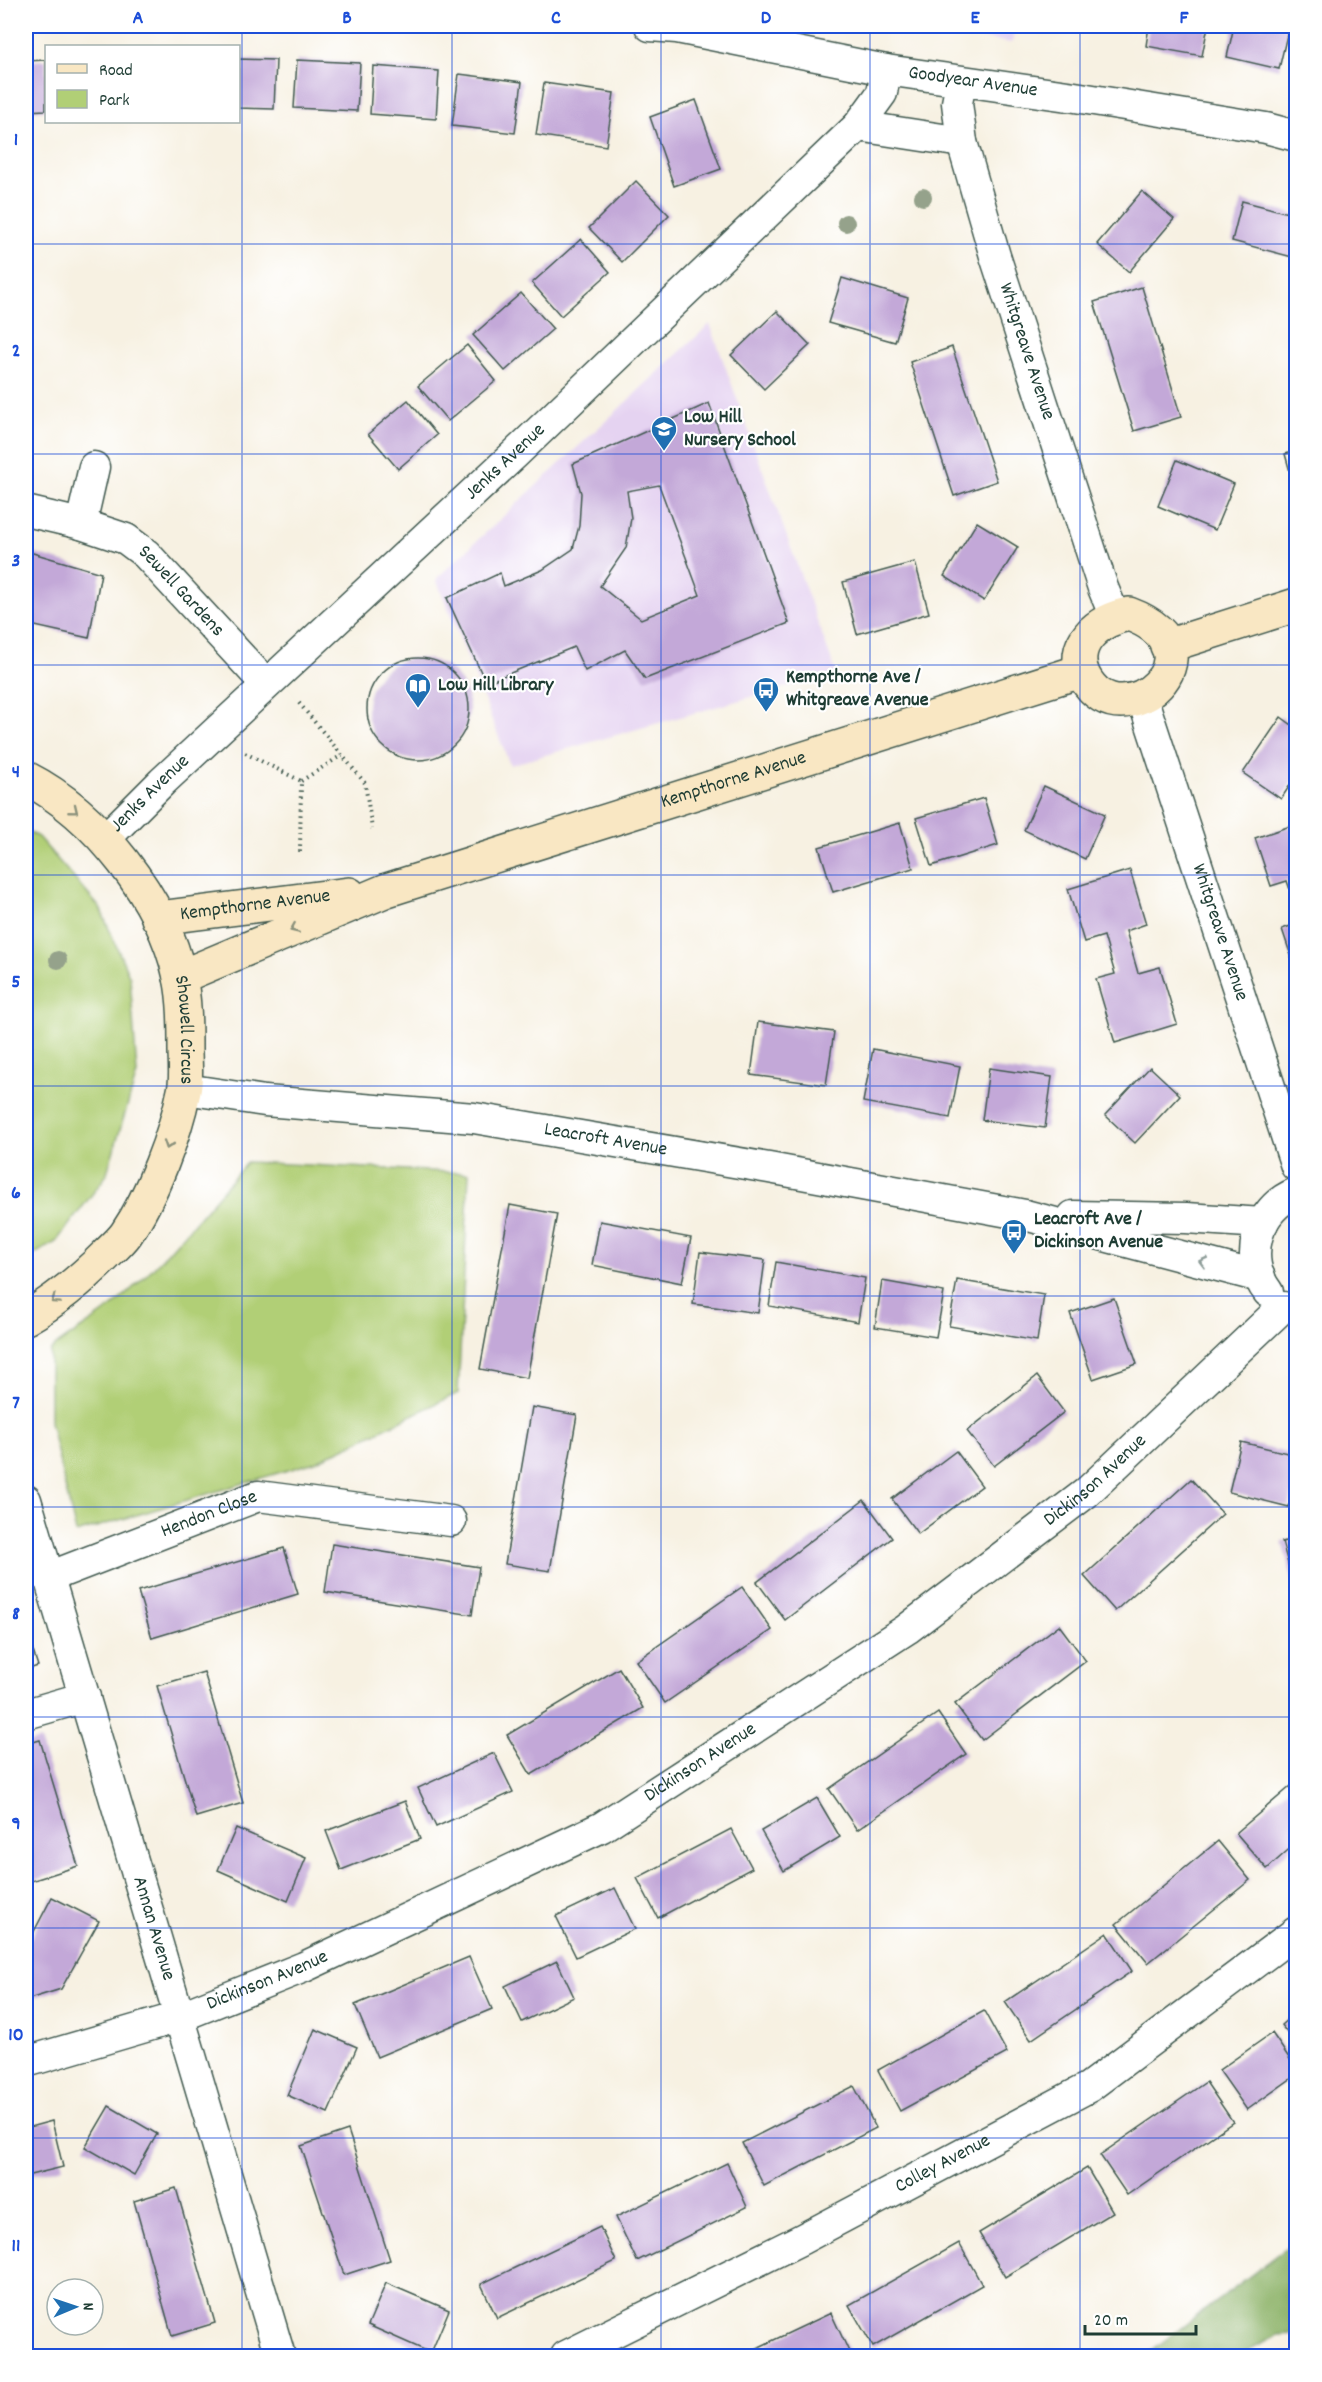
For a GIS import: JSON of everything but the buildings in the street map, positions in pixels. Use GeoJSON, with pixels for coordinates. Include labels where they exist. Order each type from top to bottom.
{"type":"FeatureCollection","features":[{"type":"Feature","properties":{"kind":"street","name":"Goodyear Avenue"},"geometry":{"type":"LineString","coordinates":[[650,26],[677,28],[886,70],[1076,97],[1266,128],[1296,136]]}},
{"type":"Feature","properties":{"kind":"street","name":"Jenks Avenue"},"geometry":{"type":"LineString","coordinates":[[105,839],[265,683],[515,454],[858,126],[882,93],[886,70]]}},
{"type":"Feature","properties":{"kind":"street","name":"Whitgreave Avenue"},"geometry":{"type":"LineString","coordinates":[[961,82],[957,103],[962,142],[1008,298],[1102,588],[1115,617]]}},
{"type":"Feature","properties":{"kind":"street"},"geometry":{"type":"LineString","coordinates":[[858,126],[962,142]]}},
{"type":"Feature","properties":{"kind":"street"},"geometry":{"type":"LineString","coordinates":[[81,524],[94,466]]}},
{"type":"Feature","properties":{"kind":"street","name":"Sewell Gardens"},"geometry":{"type":"LineString","coordinates":[[26,511],[126,538],[146,554],[265,683]]}},
{"type":"Feature","properties":{"kind":"street"},"geometry":{"type":"LineString","coordinates":[[1167,646],[1296,605]]}},
{"type":"Feature","properties":{"kind":"street"},"geometry":{"type":"LineString","coordinates":[[1129,614],[1146,621],[1157,629],[1167,646],[1170,655],[1166,677],[1153,691],[1142,697],[1115,700],[1104,696],[1087,682],[1081,671],[1082,645],[1086,637],[1115,617],[1129,614]]}},
{"type":"Feature","properties":{"kind":"street","name":"Kempthorne Avenue"},"geometry":{"type":"LineString","coordinates":[[180,977],[387,890],[1081,671]]}},
{"type":"Feature","properties":{"kind":"street","name":"Whitgreave Avenue"},"geometry":{"type":"LineString","coordinates":[[1142,697],[1296,1166]]}},
{"type":"Feature","properties":{"kind":"street","name":"Showell Circus"},"geometry":{"type":"LineString","coordinates":[[26,778],[51,792],[77,811],[105,839],[137,881],[158,918],[180,977],[185,1027],[185,1089],[168,1145],[149,1195],[125,1235],[85,1276],[56,1300],[26,1318]]}},
{"type":"Feature","properties":{"kind":"street","name":"Kempthorne Avenue"},"geometry":{"type":"LineString","coordinates":[[158,918],[387,890]]}},
{"type":"Feature","properties":{"kind":"street","name":"Leacroft Avenue"},"geometry":{"type":"LineString","coordinates":[[185,1089],[265,1101],[474,1118],[769,1168],[1025,1215],[1260,1277]]}},
{"type":"Feature","properties":{"kind":"street"},"geometry":{"type":"LineString","coordinates":[[1290,1310],[1266,1289],[1255,1260],[1256,1245],[1263,1223],[1277,1204],[1296,1193]]}},
{"type":"Feature","properties":{"kind":"street","name":"Leacroft Avenue"},"geometry":{"type":"LineString","coordinates":[[1025,1215],[1186,1218],[1263,1223]]}},
{"type":"Feature","properties":{"kind":"street","name":"Dickinson Avenue"},"geometry":{"type":"LineString","coordinates":[[26,2062],[179,2017],[304,1967],[612,1821],[907,1629],[1086,1493],[1290,1310]]}},
{"type":"Feature","properties":{"kind":"street","name":"Hendon Close"},"geometry":{"type":"LineString","coordinates":[[37,1580],[258,1496],[451,1521]]}},
{"type":"Feature","properties":{"kind":"street","name":"Annan Avenue"},"geometry":{"type":"LineString","coordinates":[[26,1500],[37,1580],[85,1697],[280,2356]]}},
{"type":"Feature","properties":{"kind":"street"},"geometry":{"type":"LineString","coordinates":[[26,1714],[85,1697]]}},
{"type":"Feature","properties":{"kind":"street","name":"Colley Avenue"},"geometry":{"type":"LineString","coordinates":[[566,2356],[802,2239],[1089,2087],[1296,1932]]}},
{"type":"Feature","properties":{"kind":"path"},"geometry":{"type":"LineString","coordinates":[[299,703],[365,783],[372,829]]}},
{"type":"Feature","properties":{"kind":"path"},"geometry":{"type":"LineString","coordinates":[[245,753],[301,781]]}},
{"type":"Feature","properties":{"kind":"path"},"geometry":{"type":"LineString","coordinates":[[301,781],[342,755]]}},
{"type":"Feature","properties":{"kind":"path"},"geometry":{"type":"LineString","coordinates":[[300,852],[301,781]]}},
{"type":"Feature","properties":{"kind":"shaded area"},"geometry":{"type":"Polygon","coordinates":[[[897,26],[1015,26],[1012,43],[897,26]]]}},
{"type":"Feature","properties":{"kind":"shaded area","name":"Low Hill Nursery School"},"geometry":{"type":"Polygon","coordinates":[[[710,324],[836,673],[510,765],[436,579],[710,324]]]}},
{"type":"Feature","properties":{"kind":"green space"},"geometry":{"type":"Polygon","coordinates":[[[26,830],[38,837],[100,908],[130,978],[137,1074],[106,1176],[56,1242],[26,1259],[26,830]]]}},
{"type":"Feature","properties":{"kind":"green space"},"geometry":{"type":"Polygon","coordinates":[[[247,1162],[469,1173],[458,1393],[315,1462],[76,1533],[50,1422],[50,1351],[106,1311],[132,1289],[183,1236],[247,1162]]]}},
{"type":"Feature","properties":{"kind":"green space"},"geometry":{"type":"Polygon","coordinates":[[[1296,2241],[1296,2334],[1279,2335],[1239,2356],[1144,2356],[1296,2241]]]}},
{"type":"Feature","properties":{"kind":"place","name":"Low Hill Nursery School"},"geometry":{"type":"Point","coordinates":[664,452]}},
{"type":"Feature","properties":{"kind":"place","name":"Low Hill Library"},"geometry":{"type":"Point","coordinates":[418,709]}},
{"type":"Feature","properties":{"kind":"place","name":"Kempthorne Ave / Whitgreave Avenue"},"geometry":{"type":"Point","coordinates":[766,713]}},
{"type":"Feature","properties":{"kind":"place","name":"Leacroft Ave / Dickinson Avenue"},"geometry":{"type":"Point","coordinates":[1014,1255]}}]}
